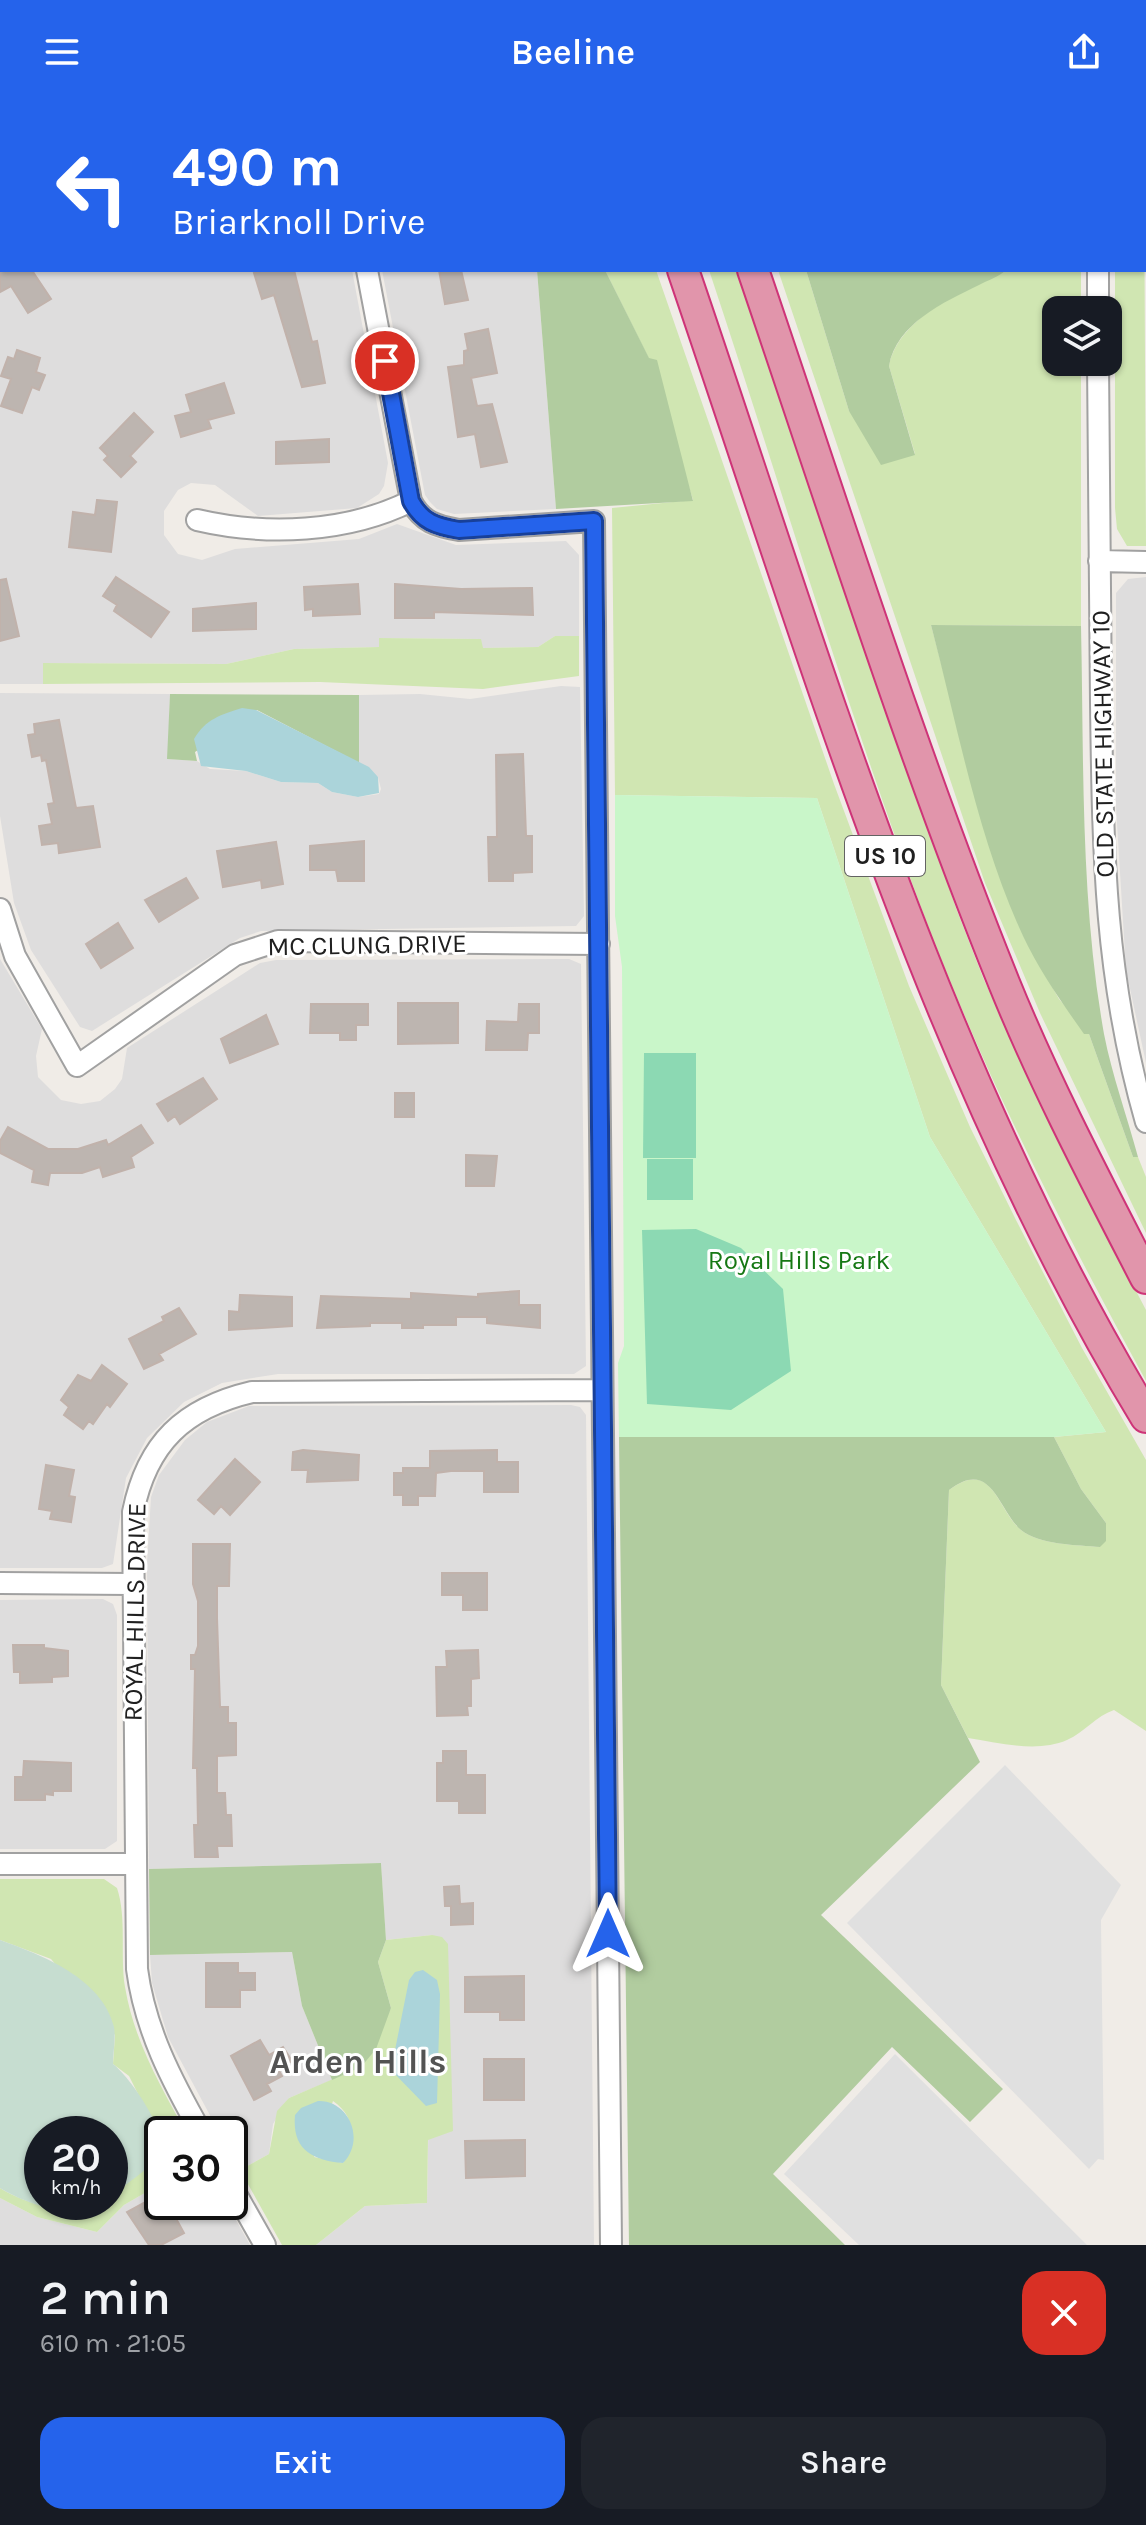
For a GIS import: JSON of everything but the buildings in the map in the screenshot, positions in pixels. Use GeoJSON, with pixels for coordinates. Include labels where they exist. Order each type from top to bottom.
{"type":"FeatureCollection","features":[{"type":"Feature","properties":{"kind":"highway","name":"US 10"},"geometry":{"type":"LineString","coordinates":[[684,272],[916,943],[1020,1185],[1077,1295],[1146,1417]]}},
{"type":"Feature","properties":{"kind":"highway","name":"US 10"},"geometry":{"type":"LineString","coordinates":[[754,272],[956,861],[1006,987],[1059,1106],[1146,1278]]}},
{"type":"Feature","properties":{"kind":"street"},"geometry":{"type":"LineString","coordinates":[[367,272],[411,501],[419,517],[437,526],[459,530],[594,521],[611,2245]]}},
{"type":"Feature","properties":{"kind":"street"},"geometry":{"type":"LineString","coordinates":[[1098,272],[1098,296]]}},
{"type":"Feature","properties":{"kind":"street","name":"OLD STATE HIGHWAY 10"},"geometry":{"type":"LineString","coordinates":[[1098,376],[1103,834],[1108,938],[1118,1009],[1146,1122]]}},
{"type":"Feature","properties":{"kind":"street"},"geometry":{"type":"LineString","coordinates":[[197,520],[241,530],[362,522],[411,501]]}},
{"type":"Feature","properties":{"kind":"street"},"geometry":{"type":"LineString","coordinates":[[1099,561],[1146,562]]}},
{"type":"Feature","properties":{"kind":"street","name":"MC CLUNG DRIVE"},"geometry":{"type":"LineString","coordinates":[[0,909],[15,956],[77,1066],[235,955],[278,941],[599,944]]}},
{"type":"Feature","properties":{"kind":"street","name":"ROYAL HILLS DRIVE"},"geometry":{"type":"LineString","coordinates":[[192,2116],[169,2073],[141,2001],[134,1864],[131,1584],[133,1512],[138,1486],[175,1426],[210,1404],[252,1392],[602,1390]]}},
{"type":"Feature","properties":{"kind":"street"},"geometry":{"type":"LineString","coordinates":[[0,1583],[131,1584]]}},
{"type":"Feature","properties":{"kind":"street"},"geometry":{"type":"LineString","coordinates":[[0,1864],[134,1864]]}},
{"type":"Feature","properties":{"kind":"street"},"geometry":{"type":"LineString","coordinates":[[248,2215],[265,2245]]}},
{"type":"Feature","properties":{"kind":"shaded area"},"geometry":{"type":"Polygon","coordinates":[[[0,272],[352,272],[388,463],[384,486],[379,494],[357,508],[258,516],[215,485],[191,483],[178,490],[164,511],[164,535],[178,554],[202,560],[235,549],[359,539],[397,524],[456,545],[566,541],[579,555],[579,636],[555,636],[538,647],[482,648],[480,639],[379,638],[379,647],[294,649],[226,664],[44,663],[43,684],[0,684],[0,272]]]}},
{"type":"Feature","properties":{"kind":"shaded area"},"geometry":{"type":"Polygon","coordinates":[[[382,272],[537,272],[556,509],[454,514],[437,509],[425,495],[382,272]]]}},
{"type":"Feature","properties":{"kind":"shaded area"},"geometry":{"type":"Polygon","coordinates":[[[1146,577],[1146,1063],[1126,970],[1116,807],[1116,593],[1128,579],[1146,577]]]}},
{"type":"Feature","properties":{"kind":"shaded area"},"geometry":{"type":"Polygon","coordinates":[[[561,686],[580,687],[584,916],[576,926],[261,931],[240,938],[92,1031],[80,1027],[31,950],[14,903],[0,816],[0,693],[170,694],[168,759],[197,761],[210,769],[246,771],[281,782],[318,783],[332,792],[358,797],[379,794],[381,789],[378,777],[359,763],[359,695],[420,694],[470,699],[561,686]]]}},
{"type":"Feature","properties":{"kind":"shaded area"},"geometry":{"type":"Polygon","coordinates":[[[0,959],[42,1029],[36,1056],[38,1077],[61,1100],[81,1104],[100,1101],[115,1089],[122,1079],[127,1048],[260,963],[276,960],[569,959],[581,964],[586,1366],[574,1374],[278,1374],[222,1383],[184,1402],[147,1438],[126,1478],[113,1564],[102,1568],[0,1568],[0,959]]]}},
{"type":"Feature","properties":{"kind":"shaded area"},"geometry":{"type":"Polygon","coordinates":[[[249,1406],[580,1407],[586,1415],[594,2245],[316,2245],[365,2206],[427,2203],[432,1935],[386,1940],[381,1863],[149,1869],[147,1564],[151,1497],[159,1475],[185,1440],[207,1422],[249,1406]]]}},
{"type":"Feature","properties":{"kind":"shaded area"},"geometry":{"type":"Polygon","coordinates":[[[103,1599],[113,1604],[117,1615],[117,1841],[105,1849],[0,1849],[0,1600],[103,1599]]]}},
{"type":"Feature","properties":{"kind":"shaded area"},"geometry":{"type":"Polygon","coordinates":[[[1005,1765],[1121,1885],[1101,1920],[1104,2160],[1098,2159],[1089,2169],[847,1923],[1005,1765]]]}},
{"type":"Feature","properties":{"kind":"shaded area"},"geometry":{"type":"Polygon","coordinates":[[[292,1952],[302,2006],[332,2080],[289,2098],[273,2124],[269,2154],[248,2166],[248,2116],[210,2116],[168,2037],[152,1983],[150,1955],[292,1952]]]}},
{"type":"Feature","properties":{"kind":"shaded area"},"geometry":{"type":"Polygon","coordinates":[[[895,2054],[1087,2245],[859,2245],[784,2174],[895,2054]]]}},
{"type":"Feature","properties":{"kind":"shaded area"},"geometry":{"type":"Polygon","coordinates":[[[144,2193],[144,2220],[236,2220],[250,2245],[0,2245],[0,2198],[24,2210],[24,2220],[49,2220],[97,2232],[109,2220],[128,2220],[128,2203],[144,2193]]]}},
{"type":"Feature","properties":{"kind":"green space"},"geometry":{"type":"Polygon","coordinates":[[[537,272],[606,272],[649,358],[657,360],[693,501],[556,509],[537,272]]]}},
{"type":"Feature","properties":{"kind":"green space"},"geometry":{"type":"Polygon","coordinates":[[[606,272],[657,272],[834,784],[909,986],[970,1127],[1016,1220],[1082,1348],[1146,1460],[1146,1731],[1114,1710],[1073,1737],[1055,1744],[1018,1746],[968,1738],[941,1685],[949,1490],[964,1481],[985,1483],[1013,1521],[1029,1535],[1059,1543],[1100,1547],[1106,1523],[1081,1489],[1054,1437],[1106,1432],[930,1137],[817,798],[615,795],[612,508],[693,500],[649,359],[606,272]]]}},
{"type":"Feature","properties":{"kind":"green space"},"geometry":{"type":"Polygon","coordinates":[[[710,272],[740,272],[956,908],[984,980],[1068,1161],[1146,1310],[1146,1381],[1085,1268],[974,1037],[925,918],[840,676],[710,272]]]}},
{"type":"Feature","properties":{"kind":"green space"},"geometry":{"type":"Polygon","coordinates":[[[779,272],[807,272],[849,411],[915,454],[889,366],[905,333],[919,319],[953,296],[1004,272],[1081,272],[1081,296],[1042,296],[1042,376],[1081,376],[1081,626],[931,625],[988,840],[1023,935],[1059,999],[1089,1034],[1133,1157],[1138,1157],[1146,1177],[1146,1233],[1040,1013],[985,883],[779,272]]]}},
{"type":"Feature","properties":{"kind":"green space"},"geometry":{"type":"Polygon","coordinates":[[[807,272],[1003,272],[924,316],[911,326],[893,351],[889,366],[915,455],[881,465],[849,411],[807,272]]]}},
{"type":"Feature","properties":{"kind":"green space"},"geometry":{"type":"Polygon","coordinates":[[[1115,272],[1145,272],[1146,546],[1127,546],[1117,529],[1115,376],[1122,376],[1122,296],[1115,296],[1115,272]]]}},
{"type":"Feature","properties":{"kind":"green space"},"geometry":{"type":"Polygon","coordinates":[[[931,625],[1081,626],[1087,881],[1096,983],[1115,1080],[1138,1157],[1133,1157],[1089,1034],[1084,1034],[1044,974],[1007,899],[970,783],[931,625]]]}},
{"type":"Feature","properties":{"kind":"green space"},"geometry":{"type":"Polygon","coordinates":[[[555,636],[579,636],[579,676],[483,689],[320,682],[43,684],[43,663],[226,664],[294,649],[379,647],[379,638],[481,639],[483,648],[538,647],[555,636]]]}},
{"type":"Feature","properties":{"kind":"green space"},"geometry":{"type":"Polygon","coordinates":[[[170,694],[359,695],[359,763],[257,710],[195,752],[197,761],[167,759],[170,694]]]}},
{"type":"Feature","properties":{"kind":"green space","name":"Royal Hills Park"},"geometry":{"type":"Polygon","coordinates":[[[615,795],[817,798],[930,1137],[1106,1432],[1054,1437],[619,1437],[618,1363],[624,1346],[622,967],[615,916],[615,795]]]}},
{"type":"Feature","properties":{"kind":"green space"},"geometry":{"type":"Polygon","coordinates":[[[644,1053],[696,1053],[696,1158],[643,1158],[644,1053]]]}},
{"type":"Feature","properties":{"kind":"green space"},"geometry":{"type":"Polygon","coordinates":[[[647,1159],[693,1159],[693,1200],[647,1200],[647,1159]]]}},
{"type":"Feature","properties":{"kind":"green space"},"geometry":{"type":"Polygon","coordinates":[[[696,1229],[741,1248],[783,1289],[791,1371],[731,1410],[647,1404],[642,1230],[696,1229]]]}},
{"type":"Feature","properties":{"kind":"green space"},"geometry":{"type":"Polygon","coordinates":[[[619,1437],[1054,1437],[1081,1489],[1106,1523],[1106,1541],[1100,1547],[1038,1539],[1021,1530],[985,1483],[963,1481],[949,1490],[941,1685],[980,1762],[821,1915],[1003,2089],[970,2122],[892,2047],[773,2174],[845,2245],[629,2245],[619,1437]]]}},
{"type":"Feature","properties":{"kind":"green space"},"geometry":{"type":"Polygon","coordinates":[[[381,1863],[386,1940],[378,1962],[391,2008],[376,2049],[361,2067],[332,2080],[302,2006],[292,1952],[150,1955],[149,1869],[381,1863]]]}},
{"type":"Feature","properties":{"kind":"green space"},"geometry":{"type":"Polygon","coordinates":[[[0,1879],[104,1879],[117,1888],[122,1912],[124,1975],[129,2007],[150,2063],[177,2116],[149,2116],[129,2076],[113,2064],[115,2035],[51,1959],[0,1940],[0,1879]]]}},
{"type":"Feature","properties":{"kind":"green space"},"geometry":{"type":"Polygon","coordinates":[[[432,1935],[442,1937],[448,1944],[453,2131],[428,2140],[427,2203],[365,2206],[316,2245],[282,2245],[248,2184],[248,2166],[269,2154],[277,2111],[289,2098],[361,2067],[391,2008],[378,1962],[386,1940],[432,1935]],[[333,2101],[314,2157],[343,2163],[351,2137],[346,2114],[333,2101]]]}},
{"type":"Feature","properties":{"kind":"green space"},"geometry":{"type":"Polygon","coordinates":[[[0,1940],[51,1961],[84,1982],[97,1995],[114,2027],[113,2064],[138,2093],[152,2116],[144,2116],[144,2170],[128,2183],[128,2116],[24,2116],[24,2200],[0,2188],[0,1940]]]}},
{"type":"Feature","properties":{"kind":"green space"},"geometry":{"type":"Polygon","coordinates":[[[144,2168],[144,2193],[128,2203],[128,2183],[144,2168]]]}},
{"type":"Feature","properties":{"kind":"green space"},"geometry":{"type":"Polygon","coordinates":[[[0,2188],[10,2194],[23,2200],[24,2210],[0,2198],[0,2188]]]}},
{"type":"Feature","properties":{"kind":"green space"},"geometry":{"type":"Polygon","coordinates":[[[49,2220],[109,2220],[97,2232],[49,2220]]]}},
{"type":"Feature","properties":{"kind":"water"},"geometry":{"type":"Polygon","coordinates":[[[242,708],[256,710],[369,767],[378,777],[379,793],[358,797],[332,792],[318,783],[281,782],[246,771],[201,766],[194,739],[214,719],[242,708]]]}},
{"type":"Feature","properties":{"kind":"water"},"geometry":{"type":"Polygon","coordinates":[[[423,1970],[437,1980],[440,1994],[437,2103],[426,2106],[391,2070],[409,1980],[415,1972],[423,1970]]]}},
{"type":"Feature","properties":{"kind":"water"},"geometry":{"type":"Polygon","coordinates":[[[318,2101],[338,2107],[351,2123],[353,2143],[343,2163],[322,2159],[306,2151],[300,2144],[295,2115],[301,2108],[318,2101]]]}},
{"type":"Feature","properties":{"kind":"district","name":"Arden Hills"},"geometry":{"type":"Point","coordinates":[358,2062]}},
{"type":"Feature","properties":{"kind":"route"},"geometry":{"type":"LineString","coordinates":[[385,361],[411,501],[419,517],[437,526],[459,530],[594,521],[608,1934]]}}]}
